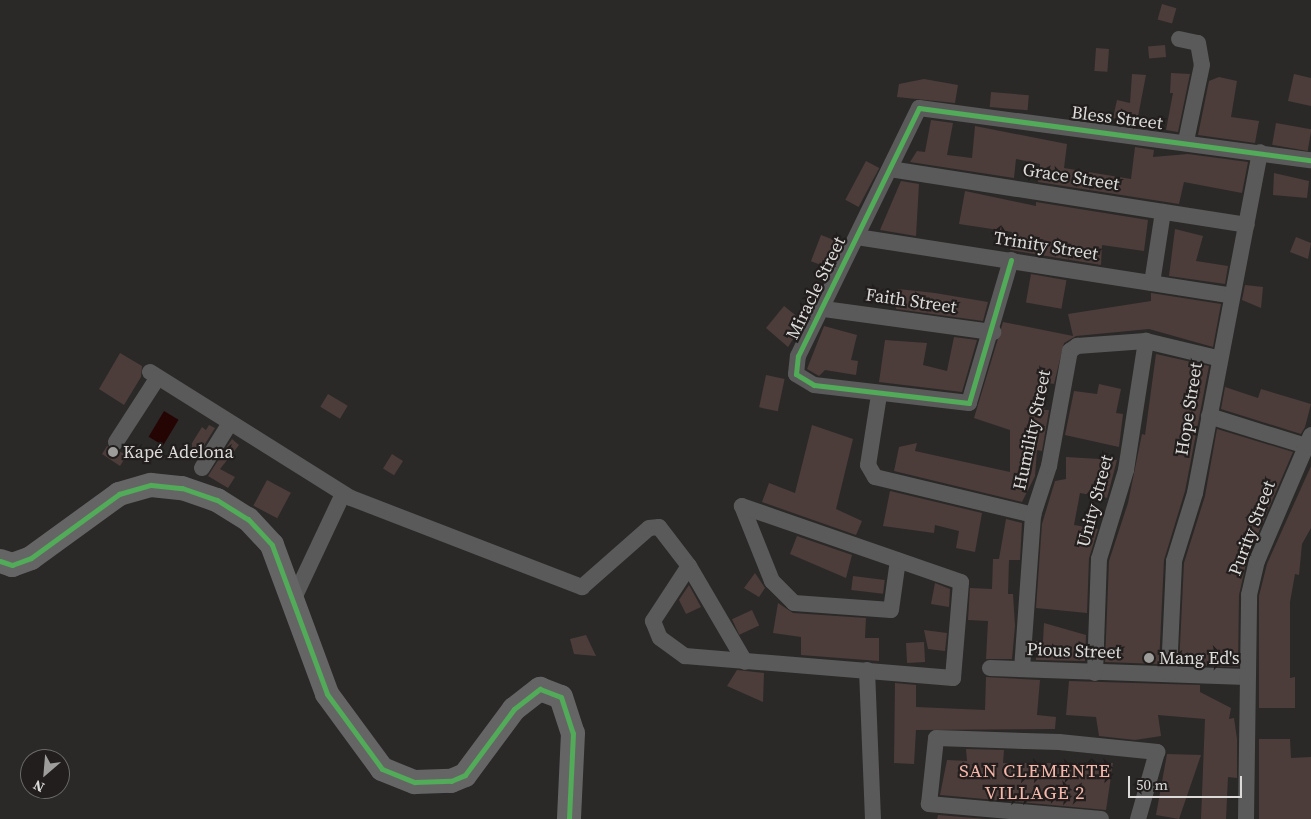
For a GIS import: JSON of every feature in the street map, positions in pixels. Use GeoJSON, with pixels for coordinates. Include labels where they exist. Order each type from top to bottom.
{"type":"FeatureCollection","features":[{"type":"Feature","properties":{"kind":"street"},"geometry":{"type":"LineString","coordinates":[[1180,39],[1198,43],[1202,65],[1186,140]]}},
{"type":"Feature","properties":{"kind":"street","name":"Bless Street"},"geometry":{"type":"LineString","coordinates":[[919,108],[1186,140],[1311,160]]}},
{"type":"Feature","properties":{"kind":"street","name":"Miracle Street"},"geometry":{"type":"LineString","coordinates":[[919,108],[824,309],[798,356],[796,374],[814,384],[879,395],[970,403],[993,332]]}},
{"type":"Feature","properties":{"kind":"street","name":"Hope Street"},"geometry":{"type":"LineString","coordinates":[[1169,673],[1174,561],[1195,493],[1229,295],[1247,225],[1260,152]]}},
{"type":"Feature","properties":{"kind":"street","name":"Grace Street"},"geometry":{"type":"LineString","coordinates":[[890,169],[1247,225]]}},
{"type":"Feature","properties":{"kind":"street"},"geometry":{"type":"LineString","coordinates":[[1152,283],[1163,212]]}},
{"type":"Feature","properties":{"kind":"street","name":"Trinity Street"},"geometry":{"type":"LineString","coordinates":[[857,237],[1229,295]]}},
{"type":"Feature","properties":{"kind":"street"},"geometry":{"type":"LineString","coordinates":[[993,332],[1011,260]]}},
{"type":"Feature","properties":{"kind":"street","name":"Faith Street"},"geometry":{"type":"LineString","coordinates":[[824,309],[993,332]]}},
{"type":"Feature","properties":{"kind":"street","name":"Humility Street"},"geometry":{"type":"LineString","coordinates":[[1022,669],[1034,515],[1048,466],[1070,351],[1076,346],[1146,341],[1217,358]]}},
{"type":"Feature","properties":{"kind":"street","name":"Unity Street"},"geometry":{"type":"LineString","coordinates":[[1095,673],[1099,559],[1126,470],[1146,341]]}},
{"type":"Feature","properties":{"kind":"street"},"geometry":{"type":"LineString","coordinates":[[116,442],[154,375],[343,494],[582,587],[649,528],[659,527],[668,534],[689,566],[745,662]]}},
{"type":"Feature","properties":{"kind":"street"},"geometry":{"type":"LineString","coordinates":[[879,395],[868,465],[876,477],[1034,515]]}},
{"type":"Feature","properties":{"kind":"street"},"geometry":{"type":"LineString","coordinates":[[1209,416],[1308,440]]}},
{"type":"Feature","properties":{"kind":"street"},"geometry":{"type":"LineString","coordinates":[[202,468],[230,423]]}},
{"type":"Feature","properties":{"kind":"street","name":"Purity Street"},"geometry":{"type":"LineString","coordinates":[[1246,819],[1247,677],[1252,577],[1308,440]]}},
{"type":"Feature","properties":{"kind":"street"},"geometry":{"type":"LineString","coordinates":[[0,561],[12,565],[31,558],[120,494],[151,485],[182,488],[217,500],[248,519],[272,544],[294,598],[327,694],[366,751],[396,778],[451,781],[465,775],[514,709],[540,689],[561,697],[573,734],[570,819]]}},
{"type":"Feature","properties":{"kind":"street"},"geometry":{"type":"LineString","coordinates":[[294,598],[343,494]]}},
{"type":"Feature","properties":{"kind":"street"},"geometry":{"type":"LineString","coordinates":[[689,566],[653,621],[654,631],[686,656],[953,678],[961,582],[898,560],[742,506],[772,581],[794,603],[891,610],[898,560]]}},
{"type":"Feature","properties":{"kind":"street","name":"Pious Street"},"geometry":{"type":"LineString","coordinates":[[990,668],[1247,677]]}},
{"type":"Feature","properties":{"kind":"street"},"geometry":{"type":"LineString","coordinates":[[867,670],[873,819]]}},
{"type":"Feature","properties":{"kind":"street"},"geometry":{"type":"LineString","coordinates":[[1101,819],[929,804],[936,738],[1059,742],[1157,752],[1138,819]]}},
{"type":"Feature","properties":{"kind":"shaded area"},"geometry":{"type":"Polygon","coordinates":[[[164,411],[179,420],[163,445],[149,437],[164,411]]]}},
{"type":"Feature","properties":{"kind":"building"},"geometry":{"type":"Polygon","coordinates":[[[1162,4],[1176,8],[1172,24],[1158,19],[1162,4]]]}},
{"type":"Feature","properties":{"kind":"building"},"geometry":{"type":"Polygon","coordinates":[[[1165,45],[1166,57],[1149,58],[1148,46],[1165,45]]]}},
{"type":"Feature","properties":{"kind":"building"},"geometry":{"type":"Polygon","coordinates":[[[1096,48],[1109,49],[1107,72],[1094,71],[1096,48]]]}},
{"type":"Feature","properties":{"kind":"building"},"geometry":{"type":"Polygon","coordinates":[[[1171,73],[1190,74],[1178,132],[1166,130],[1173,93],[1170,93],[1171,73]]]}},
{"type":"Feature","properties":{"kind":"building"},"geometry":{"type":"Polygon","coordinates":[[[1132,74],[1146,75],[1136,127],[1113,118],[1117,100],[1130,103],[1132,74]]]}},
{"type":"Feature","properties":{"kind":"building"},"geometry":{"type":"Polygon","coordinates":[[[1294,74],[1311,78],[1311,106],[1288,101],[1294,74]]]}},
{"type":"Feature","properties":{"kind":"building"},"geometry":{"type":"Polygon","coordinates":[[[1219,77],[1237,81],[1231,117],[1259,121],[1255,143],[1198,135],[1209,81],[1219,77]]]}},
{"type":"Feature","properties":{"kind":"building"},"geometry":{"type":"Polygon","coordinates":[[[924,79],[958,85],[955,103],[897,97],[899,84],[924,79]]]}},
{"type":"Feature","properties":{"kind":"building"},"geometry":{"type":"Polygon","coordinates":[[[991,92],[1029,95],[1028,110],[990,107],[991,92]]]}},
{"type":"Feature","properties":{"kind":"building"},"geometry":{"type":"Polygon","coordinates":[[[931,120],[953,123],[947,155],[972,158],[975,126],[1067,144],[1064,168],[1131,179],[1135,147],[1154,150],[1153,157],[1188,154],[1248,162],[1242,193],[1184,182],[1179,204],[1038,182],[1040,164],[1016,159],[1014,178],[910,162],[917,151],[925,152],[931,120]]]}},
{"type":"Feature","properties":{"kind":"building"},"geometry":{"type":"Polygon","coordinates":[[[1276,123],[1311,129],[1308,151],[1272,145],[1276,123]]]}},
{"type":"Feature","properties":{"kind":"building"},"geometry":{"type":"Polygon","coordinates":[[[866,161],[879,168],[859,207],[845,200],[866,161]]]}},
{"type":"Feature","properties":{"kind":"building"},"geometry":{"type":"Polygon","coordinates":[[[1274,173],[1309,181],[1307,198],[1273,195],[1274,173]]]}},
{"type":"Feature","properties":{"kind":"building"},"geometry":{"type":"Polygon","coordinates":[[[901,181],[919,184],[916,236],[880,230],[901,181]]]}},
{"type":"Feature","properties":{"kind":"building"},"geometry":{"type":"Polygon","coordinates":[[[965,191],[1036,206],[1036,202],[1148,220],[1144,251],[1102,245],[1101,265],[1010,250],[1012,232],[959,224],[965,191]]]}},
{"type":"Feature","properties":{"kind":"building"},"geometry":{"type":"Polygon","coordinates":[[[1175,229],[1203,236],[1196,261],[1228,266],[1225,284],[1169,276],[1175,229]]]}},
{"type":"Feature","properties":{"kind":"building"},"geometry":{"type":"Polygon","coordinates":[[[821,235],[842,243],[832,269],[811,261],[821,235]]]}},
{"type":"Feature","properties":{"kind":"building"},"geometry":{"type":"Polygon","coordinates":[[[1296,237],[1311,243],[1308,259],[1290,252],[1296,237]]]}},
{"type":"Feature","properties":{"kind":"building"},"geometry":{"type":"Polygon","coordinates":[[[1031,274],[1066,280],[1061,309],[1026,303],[1031,274]]]}},
{"type":"Feature","properties":{"kind":"building"},"geometry":{"type":"Polygon","coordinates":[[[1245,285],[1263,287],[1261,308],[1242,300],[1245,285]]]}},
{"type":"Feature","properties":{"kind":"building"},"geometry":{"type":"Polygon","coordinates":[[[898,289],[988,302],[983,321],[896,309],[898,289]]]}},
{"type":"Feature","properties":{"kind":"building"},"geometry":{"type":"Polygon","coordinates":[[[1151,293],[1221,304],[1213,347],[1149,329],[1076,336],[1064,343],[1054,384],[1048,383],[1044,410],[1049,410],[1042,451],[1037,450],[1035,476],[1022,502],[894,471],[899,447],[917,443],[915,451],[1010,472],[1010,430],[974,418],[1003,322],[1073,336],[1068,314],[1151,301],[1151,293]]]}},
{"type":"Feature","properties":{"kind":"building"},"geometry":{"type":"Polygon","coordinates":[[[784,306],[804,322],[788,347],[766,328],[784,306]]]}},
{"type":"Feature","properties":{"kind":"building"},"geometry":{"type":"Polygon","coordinates":[[[824,326],[857,335],[851,360],[858,361],[856,375],[825,370],[819,376],[807,369],[824,326]]]}},
{"type":"Feature","properties":{"kind":"building"},"geometry":{"type":"Polygon","coordinates":[[[954,337],[977,340],[962,392],[879,382],[885,340],[927,343],[923,365],[947,371],[954,337]]]}},
{"type":"Feature","properties":{"kind":"building"},"geometry":{"type":"Polygon","coordinates":[[[120,353],[142,366],[141,377],[124,405],[99,389],[120,353]]]}},
{"type":"Feature","properties":{"kind":"building"},"geometry":{"type":"Polygon","coordinates":[[[1156,354],[1209,366],[1185,491],[1164,560],[1159,664],[1105,662],[1109,561],[1128,503],[1142,434],[1145,435],[1156,354]]]}},
{"type":"Feature","properties":{"kind":"building"},"geometry":{"type":"Polygon","coordinates":[[[766,375],[785,379],[778,411],[759,407],[766,375]]]}},
{"type":"Feature","properties":{"kind":"building"},"geometry":{"type":"Polygon","coordinates":[[[1099,384],[1121,389],[1116,413],[1123,414],[1119,447],[1065,435],[1074,391],[1097,394],[1099,384]]]}},
{"type":"Feature","properties":{"kind":"building"},"geometry":{"type":"Polygon","coordinates":[[[1225,387],[1258,398],[1261,389],[1311,404],[1305,427],[1301,434],[1221,409],[1225,387]]]}},
{"type":"Feature","properties":{"kind":"building"},"geometry":{"type":"Polygon","coordinates":[[[328,394],[348,406],[340,419],[320,407],[328,394]]]}},
{"type":"Feature","properties":{"kind":"building"},"geometry":{"type":"Polygon","coordinates":[[[209,425],[215,428],[198,455],[192,452],[192,443],[202,427],[206,430],[209,425]]]}},
{"type":"Feature","properties":{"kind":"building"},"geometry":{"type":"Polygon","coordinates":[[[812,425],[853,439],[836,509],[862,521],[856,535],[762,502],[769,483],[795,493],[812,425]]]}},
{"type":"Feature","properties":{"kind":"building"},"geometry":{"type":"Polygon","coordinates":[[[1217,429],[1293,452],[1247,559],[1239,595],[1238,667],[1179,665],[1184,563],[1205,496],[1217,429]]]}},
{"type":"Feature","properties":{"kind":"building"},"geometry":{"type":"Polygon","coordinates":[[[232,439],[239,445],[220,469],[235,477],[228,488],[208,476],[232,439]]]}},
{"type":"Feature","properties":{"kind":"building","name":"Kapé Adelona"},"geometry":{"type":"Polygon","coordinates":[[[107,446],[127,455],[120,466],[102,454],[107,446]]]}},
{"type":"Feature","properties":{"kind":"building"},"geometry":{"type":"Polygon","coordinates":[[[392,454],[403,461],[394,475],[383,468],[392,454]]]}},
{"type":"Feature","properties":{"kind":"building"},"geometry":{"type":"Polygon","coordinates":[[[1066,457],[1117,460],[1107,498],[1080,493],[1074,525],[1098,529],[1089,558],[1087,613],[1036,608],[1042,524],[1055,481],[1066,479],[1066,457]]]}},
{"type":"Feature","properties":{"kind":"building"},"geometry":{"type":"Polygon","coordinates":[[[1311,466],[1311,528],[1302,544],[1299,575],[1295,574],[1290,602],[1290,678],[1295,677],[1295,708],[1259,708],[1259,596],[1267,564],[1311,466]]]}},
{"type":"Feature","properties":{"kind":"building"},"geometry":{"type":"Polygon","coordinates":[[[267,480],[291,493],[277,518],[253,506],[267,480]]]}},
{"type":"Feature","properties":{"kind":"building"},"geometry":{"type":"Polygon","coordinates":[[[890,491],[982,513],[975,552],[956,548],[959,531],[935,525],[934,533],[883,526],[890,491]]]}},
{"type":"Feature","properties":{"kind":"building"},"geometry":{"type":"Polygon","coordinates":[[[1006,519],[1022,523],[1020,560],[1009,560],[1008,594],[1013,594],[1015,626],[1012,659],[986,659],[988,621],[968,620],[970,588],[992,589],[993,559],[999,559],[1006,519]]]}},
{"type":"Feature","properties":{"kind":"building"},"geometry":{"type":"Polygon","coordinates":[[[797,536],[852,555],[846,578],[790,554],[797,536]]]}},
{"type":"Feature","properties":{"kind":"building"},"geometry":{"type":"Polygon","coordinates":[[[755,573],[765,588],[759,597],[744,588],[755,573]]]}},
{"type":"Feature","properties":{"kind":"building"},"geometry":{"type":"Polygon","coordinates":[[[853,576],[885,580],[883,594],[851,590],[853,576]]]}},
{"type":"Feature","properties":{"kind":"building"},"geometry":{"type":"Polygon","coordinates":[[[935,583],[950,589],[949,607],[931,604],[935,583]]]}},
{"type":"Feature","properties":{"kind":"building"},"geometry":{"type":"Polygon","coordinates":[[[689,585],[701,607],[686,614],[679,600],[689,585]]]}},
{"type":"Feature","properties":{"kind":"building"},"geometry":{"type":"Polygon","coordinates":[[[778,603],[793,613],[866,618],[865,638],[879,638],[879,661],[801,655],[801,637],[773,633],[778,603]]]}},
{"type":"Feature","properties":{"kind":"building"},"geometry":{"type":"Polygon","coordinates":[[[752,610],[759,625],[739,635],[732,619],[752,610]]]}},
{"type":"Feature","properties":{"kind":"building"},"geometry":{"type":"Polygon","coordinates":[[[1044,623],[1086,635],[1085,661],[1036,660],[1036,641],[1043,641],[1044,623]]]}},
{"type":"Feature","properties":{"kind":"building"},"geometry":{"type":"Polygon","coordinates":[[[924,630],[947,633],[945,651],[928,649],[924,630]]]}},
{"type":"Feature","properties":{"kind":"building"},"geometry":{"type":"Polygon","coordinates":[[[586,635],[596,656],[574,654],[570,639],[586,635]]]}},
{"type":"Feature","properties":{"kind":"building"},"geometry":{"type":"Polygon","coordinates":[[[924,642],[925,662],[907,663],[906,643],[924,642]]]}},
{"type":"Feature","properties":{"kind":"building"},"geometry":{"type":"Polygon","coordinates":[[[737,670],[764,673],[763,702],[727,686],[737,670]]]}},
{"type":"Feature","properties":{"kind":"building"},"geometry":{"type":"Polygon","coordinates":[[[986,677],[1040,680],[1037,715],[1056,717],[1055,729],[916,730],[914,764],[894,763],[895,683],[916,685],[916,707],[985,710],[986,677]]]}},
{"type":"Feature","properties":{"kind":"building"},"geometry":{"type":"Polygon","coordinates":[[[1069,681],[1200,685],[1200,692],[1231,708],[1229,719],[1234,718],[1237,739],[1237,778],[1228,777],[1226,819],[1201,819],[1205,719],[1158,715],[1161,736],[1135,740],[1099,736],[1096,717],[1066,715],[1069,681]]]}},
{"type":"Feature","properties":{"kind":"building"},"geometry":{"type":"Polygon","coordinates":[[[1259,739],[1290,739],[1291,758],[1311,757],[1311,819],[1259,819],[1259,739]]]}},
{"type":"Feature","properties":{"kind":"building"},"geometry":{"type":"Polygon","coordinates":[[[966,749],[1004,750],[1003,763],[1113,763],[1106,810],[940,795],[947,760],[967,761],[966,749]]]}},
{"type":"Feature","properties":{"kind":"building"},"geometry":{"type":"Polygon","coordinates":[[[1167,754],[1201,755],[1179,819],[1156,815],[1167,754]]]}},
{"type":"Feature","properties":{"kind":"building"},"geometry":{"type":"Polygon","coordinates":[[[938,815],[986,819],[937,819],[938,815]]]}},
{"type":"Feature","properties":{"kind":"cycle path"},"geometry":{"type":"LineString","coordinates":[[1011,260],[969,403],[814,385],[796,374],[798,356],[919,108],[1311,160]]}},
{"type":"Feature","properties":{"kind":"cycle path"},"geometry":{"type":"LineString","coordinates":[[0,561],[12,565],[31,558],[119,494],[151,485],[182,488],[217,500],[248,519],[272,545],[327,694],[382,769],[415,782],[451,781],[465,775],[514,709],[540,689],[561,697],[573,733],[569,819]]}},
{"type":"Feature","properties":{"kind":"place","name":"Kapé Adelona"},"geometry":{"type":"Point","coordinates":[113,452]}},
{"type":"Feature","properties":{"kind":"place","name":"Mang Ed's"},"geometry":{"type":"Point","coordinates":[1149,658]}},
{"type":"Feature","properties":{"kind":"district","name":"SAN CLEMENTE VILLAGE 2"},"geometry":{"type":"Point","coordinates":[1035,782]}}]}
